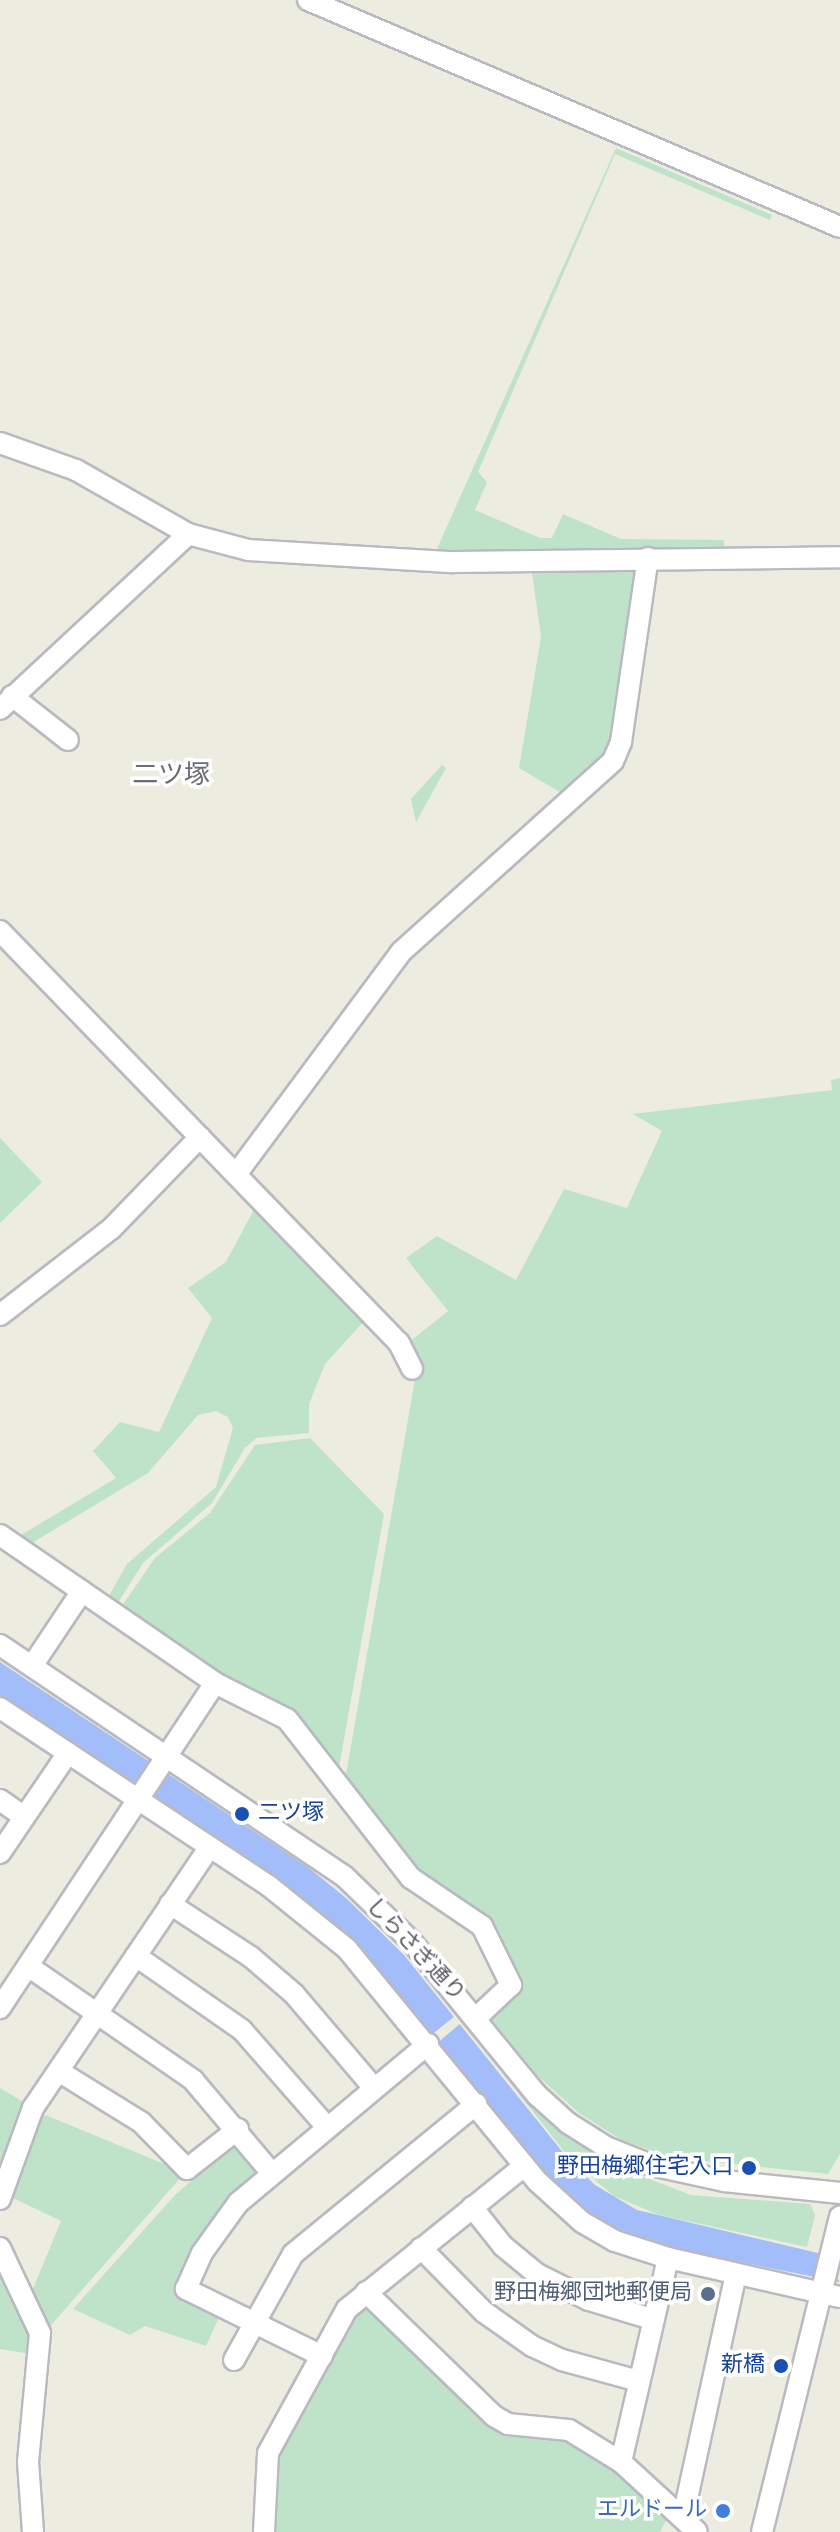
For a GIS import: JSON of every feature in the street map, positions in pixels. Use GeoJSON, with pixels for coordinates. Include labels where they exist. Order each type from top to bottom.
{"type":"FeatureCollection","features":[{"type":"Feature","properties":{"kind":"street"},"geometry":{"type":"LineString","coordinates":[[308,0],[840,227]]}},
{"type":"Feature","properties":{"kind":"street"},"geometry":{"type":"LineString","coordinates":[[0,443],[76,470],[188,534],[248,550],[453,562],[840,557]]}},
{"type":"Feature","properties":{"kind":"street"},"geometry":{"type":"LineString","coordinates":[[68,740],[6,702],[188,534]]}},
{"type":"Feature","properties":{"kind":"street"},"geometry":{"type":"LineString","coordinates":[[237,1173],[401,952],[613,761],[621,742],[648,558]]}},
{"type":"Feature","properties":{"kind":"street"},"geometry":{"type":"LineString","coordinates":[[0,931],[399,1343],[412,1369]]}},
{"type":"Feature","properties":{"kind":"street"},"geometry":{"type":"LineString","coordinates":[[0,1315],[111,1229],[200,1137]]}},
{"type":"Feature","properties":{"kind":"street"},"geometry":{"type":"LineString","coordinates":[[0,1535],[215,1683],[287,1719],[411,1878],[482,1926],[511,1985],[476,2018]]}},
{"type":"Feature","properties":{"kind":"street"},"geometry":{"type":"LineString","coordinates":[[32,1666],[82,1591]]}},
{"type":"Feature","properties":{"kind":"street","name":"しらさぎ通り"},"geometry":{"type":"LineString","coordinates":[[0,1645],[165,1760],[344,1876],[412,1942],[537,2095],[606,2147],[702,2177],[840,2193]]}},
{"type":"Feature","properties":{"kind":"street"},"geometry":{"type":"LineString","coordinates":[[0,2008],[215,1683]]}},
{"type":"Feature","properties":{"kind":"street"},"geometry":{"type":"LineString","coordinates":[[0,1708],[68,1753],[142,1796],[209,1848],[269,1886],[347,1949],[428,2044],[524,2166],[582,2222],[615,2241],[668,2258],[829,2292]]}},
{"type":"Feature","properties":{"kind":"street"},"geometry":{"type":"LineString","coordinates":[[0,1853],[68,1753]]}},
{"type":"Feature","properties":{"kind":"street"},"geometry":{"type":"LineString","coordinates":[[0,1800],[23,1816]]}},
{"type":"Feature","properties":{"kind":"street"},"geometry":{"type":"LineString","coordinates":[[0,2199],[33,2108],[209,1848]]}},
{"type":"Feature","properties":{"kind":"street"},"geometry":{"type":"LineString","coordinates":[[170,1904],[251,1957],[294,1994],[374,2088]]}},
{"type":"Feature","properties":{"kind":"street"},"geometry":{"type":"LineString","coordinates":[[136,1956],[242,2030],[326,2126]]}},
{"type":"Feature","properties":{"kind":"street"},"geometry":{"type":"LineString","coordinates":[[28,1966],[193,2080],[238,2129],[270,2171]]}},
{"type":"Feature","properties":{"kind":"street"},"geometry":{"type":"LineString","coordinates":[[322,2356],[186,2289],[220,2225],[270,2171],[428,2044]]}},
{"type":"Feature","properties":{"kind":"street"},"geometry":{"type":"LineString","coordinates":[[60,2072],[141,2122],[187,2169],[238,2129]]}},
{"type":"Feature","properties":{"kind":"street"},"geometry":{"type":"LineString","coordinates":[[234,2360],[293,2254],[476,2104]]}},
{"type":"Feature","properties":{"kind":"street"},"geometry":{"type":"LineString","coordinates":[[264,2532],[268,2453],[347,2309],[524,2166]]}},
{"type":"Feature","properties":{"kind":"street"},"geometry":{"type":"LineString","coordinates":[[472,2207],[503,2246],[537,2274],[589,2300],[652,2319]]}},
{"type":"Feature","properties":{"kind":"street"},"geometry":{"type":"LineString","coordinates":[[762,2532],[829,2292],[832,2255],[840,2217]]}},
{"type":"Feature","properties":{"kind":"street"},"geometry":{"type":"LineString","coordinates":[[0,2248],[30,2301],[40,2333],[28,2462],[33,2532]]}},
{"type":"Feature","properties":{"kind":"street"},"geometry":{"type":"LineString","coordinates":[[421,2248],[484,2312],[532,2346],[562,2360],[638,2381]]}},
{"type":"Feature","properties":{"kind":"street"},"geometry":{"type":"LineString","coordinates":[[621,2462],[668,2258]]}},
{"type":"Feature","properties":{"kind":"street"},"geometry":{"type":"LineString","coordinates":[[690,2524],[736,2274]]}},
{"type":"Feature","properties":{"kind":"street"},"geometry":{"type":"LineString","coordinates":[[366,2292],[494,2416],[508,2424],[569,2430],[621,2462],[690,2524]]}},
{"type":"Feature","properties":{"kind":"green space"},"geometry":{"type":"Polygon","coordinates":[[[616,148],[772,215],[770,220],[615,154],[478,472],[487,482],[475,510],[540,538],[552,538],[563,514],[621,539],[724,540],[724,549],[436,551],[616,148]]]}},
{"type":"Feature","properties":{"kind":"green space"},"geometry":{"type":"Polygon","coordinates":[[[531,566],[639,568],[608,754],[565,795],[519,768],[541,637],[531,566]]]}},
{"type":"Feature","properties":{"kind":"green space"},"geometry":{"type":"Polygon","coordinates":[[[442,765],[446,768],[416,822],[411,799],[442,765]]]}},
{"type":"Feature","properties":{"kind":"green space"},"geometry":{"type":"Polygon","coordinates":[[[840,1078],[840,2154],[828,2174],[669,2157],[620,2139],[579,2113],[539,2077],[489,2016],[512,1995],[466,1903],[418,1874],[345,1780],[417,1368],[408,1343],[448,1311],[406,1258],[437,1236],[516,1280],[564,1189],[627,1208],[662,1131],[633,1114],[832,1090],[831,1080],[840,1078]]]}},
{"type":"Feature","properties":{"kind":"green space"},"geometry":{"type":"Polygon","coordinates":[[[0,1138],[42,1182],[0,1223],[0,1138]]]}},
{"type":"Feature","properties":{"kind":"green space"},"geometry":{"type":"Polygon","coordinates":[[[257,1204],[366,1319],[325,1364],[309,1404],[309,1433],[256,1438],[245,1448],[212,1503],[143,1563],[116,1606],[107,1599],[127,1564],[216,1487],[233,1428],[228,1417],[216,1411],[198,1415],[148,1473],[27,1546],[16,1538],[116,1478],[93,1451],[120,1422],[159,1432],[212,1318],[188,1288],[226,1262],[257,1204]]]}},
{"type":"Feature","properties":{"kind":"green space"},"geometry":{"type":"Polygon","coordinates":[[[310,1438],[384,1514],[338,1773],[120,1609],[155,1558],[210,1513],[255,1445],[310,1438]]]}},
{"type":"Feature","properties":{"kind":"green space"},"geometry":{"type":"Polygon","coordinates":[[[512,2085],[568,2138],[631,2172],[691,2195],[810,2204],[815,2215],[807,2247],[659,2215],[614,2196],[570,2159],[512,2085]]]}},
{"type":"Feature","properties":{"kind":"green space"},"geometry":{"type":"Polygon","coordinates":[[[0,2088],[27,2104],[0,2183],[0,2088]]]}},
{"type":"Feature","properties":{"kind":"green space"},"geometry":{"type":"Polygon","coordinates":[[[38,2112],[179,2170],[182,2176],[45,2332],[30,2296],[61,2221],[9,2196],[38,2112]]]}},
{"type":"Feature","properties":{"kind":"green space"},"geometry":{"type":"Polygon","coordinates":[[[235,2143],[257,2171],[178,2291],[221,2313],[206,2346],[145,2326],[130,2335],[73,2309],[175,2195],[235,2143]]]}},
{"type":"Feature","properties":{"kind":"green space"},"geometry":{"type":"Polygon","coordinates":[[[0,2255],[21,2294],[36,2355],[0,2349],[0,2255]]]}},
{"type":"Feature","properties":{"kind":"green space"},"geometry":{"type":"Polygon","coordinates":[[[364,2303],[476,2404],[567,2435],[612,2463],[669,2515],[660,2532],[267,2532],[269,2466],[348,2318],[364,2303]]]}},
{"type":"Feature","properties":{"kind":"water"},"geometry":{"type":"Polygon","coordinates":[[[0,1662],[309,1868],[346,1898],[404,1955],[565,2155],[595,2185],[637,2210],[818,2253],[840,2282],[655,2245],[597,2221],[536,2166],[385,1978],[342,1934],[255,1866],[0,1697],[0,1662]]]}},
{"type":"Feature","properties":{"kind":"pier"},"geometry":{"type":"Polygon","coordinates":[[[455,2016],[461,2023],[436,2044],[430,2036],[455,2016]]]}},
{"type":"Feature","properties":{"kind":"place","name":"二ツ塚"},"geometry":{"type":"Point","coordinates":[242,1814]}},
{"type":"Feature","properties":{"kind":"place","name":"野田梅郷住宅入口"},"geometry":{"type":"Point","coordinates":[749,2168]}},
{"type":"Feature","properties":{"kind":"place","name":"野田梅郷団地郵便局"},"geometry":{"type":"Point","coordinates":[708,2294]}},
{"type":"Feature","properties":{"kind":"place","name":"新橋"},"geometry":{"type":"Point","coordinates":[781,2366]}},
{"type":"Feature","properties":{"kind":"place","name":"エルドール"},"geometry":{"type":"Point","coordinates":[723,2511]}},
{"type":"Feature","properties":{"kind":"district","name":"二ツ塚"},"geometry":{"type":"Point","coordinates":[171,777]}}]}
